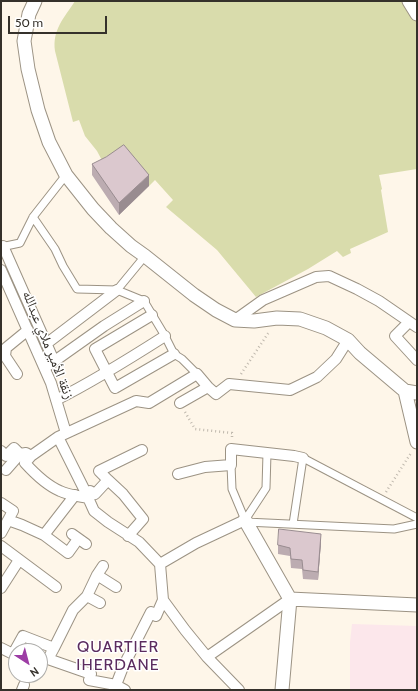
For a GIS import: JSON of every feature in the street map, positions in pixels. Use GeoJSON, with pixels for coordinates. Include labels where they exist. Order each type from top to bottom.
{"type":"FeatureCollection","features":[{"type":"Feature","properties":{"kind":"street"},"geometry":{"type":"LineString","coordinates":[[35,1],[29,14],[24,41],[28,69],[38,110],[50,142],[66,175],[93,209],[131,246],[194,295],[216,310],[235,320],[277,318],[300,319],[326,328],[348,340],[360,353],[411,392],[415,446]]}},
{"type":"Feature","properties":{"kind":"street"},"geometry":{"type":"LineString","coordinates":[[409,1],[417,14]]}},
{"type":"Feature","properties":{"kind":"street"},"geometry":{"type":"LineString","coordinates":[[2,246],[54,361]]}},
{"type":"Feature","properties":{"kind":"street","name":"زنقة الأمير ملاي عبدالله"},"geometry":{"type":"LineString","coordinates":[[1,270],[51,383],[56,400],[62,435],[94,511],[128,536],[139,542],[160,564]]}},
{"type":"Feature","properties":{"kind":"street"},"geometry":{"type":"LineString","coordinates":[[235,320],[263,300],[316,277],[329,276],[379,301],[413,324],[395,336],[417,360]]}},
{"type":"Feature","properties":{"kind":"street"},"geometry":{"type":"LineString","coordinates":[[46,344],[117,290]]}},
{"type":"Feature","properties":{"kind":"street"},"geometry":{"type":"LineString","coordinates":[[44,368],[104,326],[144,301]]}},
{"type":"Feature","properties":{"kind":"street"},"geometry":{"type":"LineString","coordinates":[[152,315],[95,349],[115,388],[174,354]]}},
{"type":"Feature","properties":{"kind":"street"},"geometry":{"type":"LineString","coordinates":[[104,326],[113,339]]}},
{"type":"Feature","properties":{"kind":"street"},"geometry":{"type":"LineString","coordinates":[[17,374],[5,356],[6,348],[28,330]]}},
{"type":"Feature","properties":{"kind":"street"},"geometry":{"type":"LineString","coordinates":[[56,400],[107,372],[165,336]]}},
{"type":"Feature","properties":{"kind":"street"},"geometry":{"type":"LineString","coordinates":[[108,480],[95,494],[90,491],[88,498],[60,492],[35,474],[26,463],[31,456],[62,435],[136,401],[149,403],[198,374],[208,387],[216,394],[229,384],[290,390],[318,376],[336,359],[348,340]]}},
{"type":"Feature","properties":{"kind":"street"},"geometry":{"type":"LineString","coordinates":[[180,403],[208,387]]}},
{"type":"Feature","properties":{"kind":"street"},"geometry":{"type":"LineString","coordinates":[[1,451],[6,456],[14,448],[20,454]]}},
{"type":"Feature","properties":{"kind":"street"},"geometry":{"type":"LineString","coordinates":[[178,474],[205,467],[231,465],[231,449],[303,458]]}},
{"type":"Feature","properties":{"kind":"street"},"geometry":{"type":"LineString","coordinates":[[128,536],[143,519],[123,494],[99,471],[142,450]]}},
{"type":"Feature","properties":{"kind":"street"},"geometry":{"type":"LineString","coordinates":[[6,470],[20,454],[26,453],[31,456]]}},
{"type":"Feature","properties":{"kind":"street"},"geometry":{"type":"LineString","coordinates":[[44,535],[75,495]]}},
{"type":"Feature","properties":{"kind":"street"},"geometry":{"type":"LineString","coordinates":[[1,503],[13,511],[1,534]]}},
{"type":"Feature","properties":{"kind":"street"},"geometry":{"type":"LineString","coordinates":[[8,520],[44,535],[68,553],[79,539]]}},
{"type":"Feature","properties":{"kind":"street"},"geometry":{"type":"LineString","coordinates":[[116,684],[151,612],[156,616],[163,600],[160,564],[196,543],[245,521],[290,600],[282,690]]}},
{"type":"Feature","properties":{"kind":"street"},"geometry":{"type":"LineString","coordinates":[[1,546],[56,587]]}},
{"type":"Feature","properties":{"kind":"street"},"geometry":{"type":"LineString","coordinates":[[1,588],[19,560]]}},
{"type":"Feature","properties":{"kind":"street"},"geometry":{"type":"LineString","coordinates":[[104,566],[97,575],[86,596],[73,610],[48,659],[91,674],[89,680],[116,684],[125,690]]}},
{"type":"Feature","properties":{"kind":"street"},"geometry":{"type":"LineString","coordinates":[[97,575],[116,587]]}},
{"type":"Feature","properties":{"kind":"street"},"geometry":{"type":"LineString","coordinates":[[86,596],[100,603]]}},
{"type":"Feature","properties":{"kind":"street"},"geometry":{"type":"LineString","coordinates":[[163,600],[207,657],[239,690]]}},
{"type":"Feature","properties":{"kind":"street"},"geometry":{"type":"LineString","coordinates":[[207,657],[290,600],[417,605]]}},
{"type":"Feature","properties":{"kind":"street"},"geometry":{"type":"LineString","coordinates":[[1,648],[13,654],[23,636],[54,648]]}},
{"type":"Feature","properties":{"kind":"lane"},"geometry":{"type":"LineString","coordinates":[[2,246],[20,243],[33,217],[66,175]]}},
{"type":"Feature","properties":{"kind":"lane"},"geometry":{"type":"LineString","coordinates":[[33,217],[55,249],[77,290],[117,290],[144,301],[174,354],[182,359],[198,374]]}},
{"type":"Feature","properties":{"kind":"lane"},"geometry":{"type":"LineString","coordinates":[[117,290],[145,256]]}},
{"type":"Feature","properties":{"kind":"lane"},"geometry":{"type":"LineString","coordinates":[[245,521],[266,488],[267,453]]}},
{"type":"Feature","properties":{"kind":"lane"},"geometry":{"type":"LineString","coordinates":[[293,524],[303,458],[417,518]]}},
{"type":"Feature","properties":{"kind":"lane"},"geometry":{"type":"LineString","coordinates":[[231,465],[232,489],[245,521]]}},
{"type":"Feature","properties":{"kind":"lane"},"geometry":{"type":"LineString","coordinates":[[245,521],[394,529],[417,524]]}},
{"type":"Feature","properties":{"kind":"path"},"geometry":{"type":"LineString","coordinates":[[229,384],[238,379],[277,318]]}},
{"type":"Feature","properties":{"kind":"path"},"geometry":{"type":"LineString","coordinates":[[180,403],[195,429],[232,433],[231,449]]}},
{"type":"Feature","properties":{"kind":"path"},"geometry":{"type":"LineString","coordinates":[[386,492],[415,446]]}},
{"type":"Feature","properties":{"kind":"shaded area"},"geometry":{"type":"Polygon","coordinates":[[[352,624],[417,626],[417,690],[350,690],[350,642],[352,624]]]}},
{"type":"Feature","properties":{"kind":"green space"},"geometry":{"type":"Polygon","coordinates":[[[75,1],[410,1],[417,15],[417,169],[379,175],[388,232],[350,249],[351,253],[343,257],[337,251],[308,269],[256,297],[217,250],[166,207],[173,200],[155,180],[149,186],[124,157],[106,168],[97,151],[85,136],[79,120],[73,122],[55,51],[55,37],[60,24],[75,1]]]}},
{"type":"Feature","properties":{"kind":"building"},"geometry":{"type":"Polygon","coordinates":[[[124,145],[149,175],[119,203],[92,164],[124,145]]]}},
{"type":"Feature","properties":{"kind":"building"},"geometry":{"type":"Polygon","coordinates":[[[279,529],[321,534],[318,572],[303,570],[302,560],[291,559],[290,548],[278,545],[279,529]]]}},
{"type":"Feature","properties":{"kind":"district","name":"QUARTIER IHERDANE"},"geometry":{"type":"Point","coordinates":[118,656]}}]}
